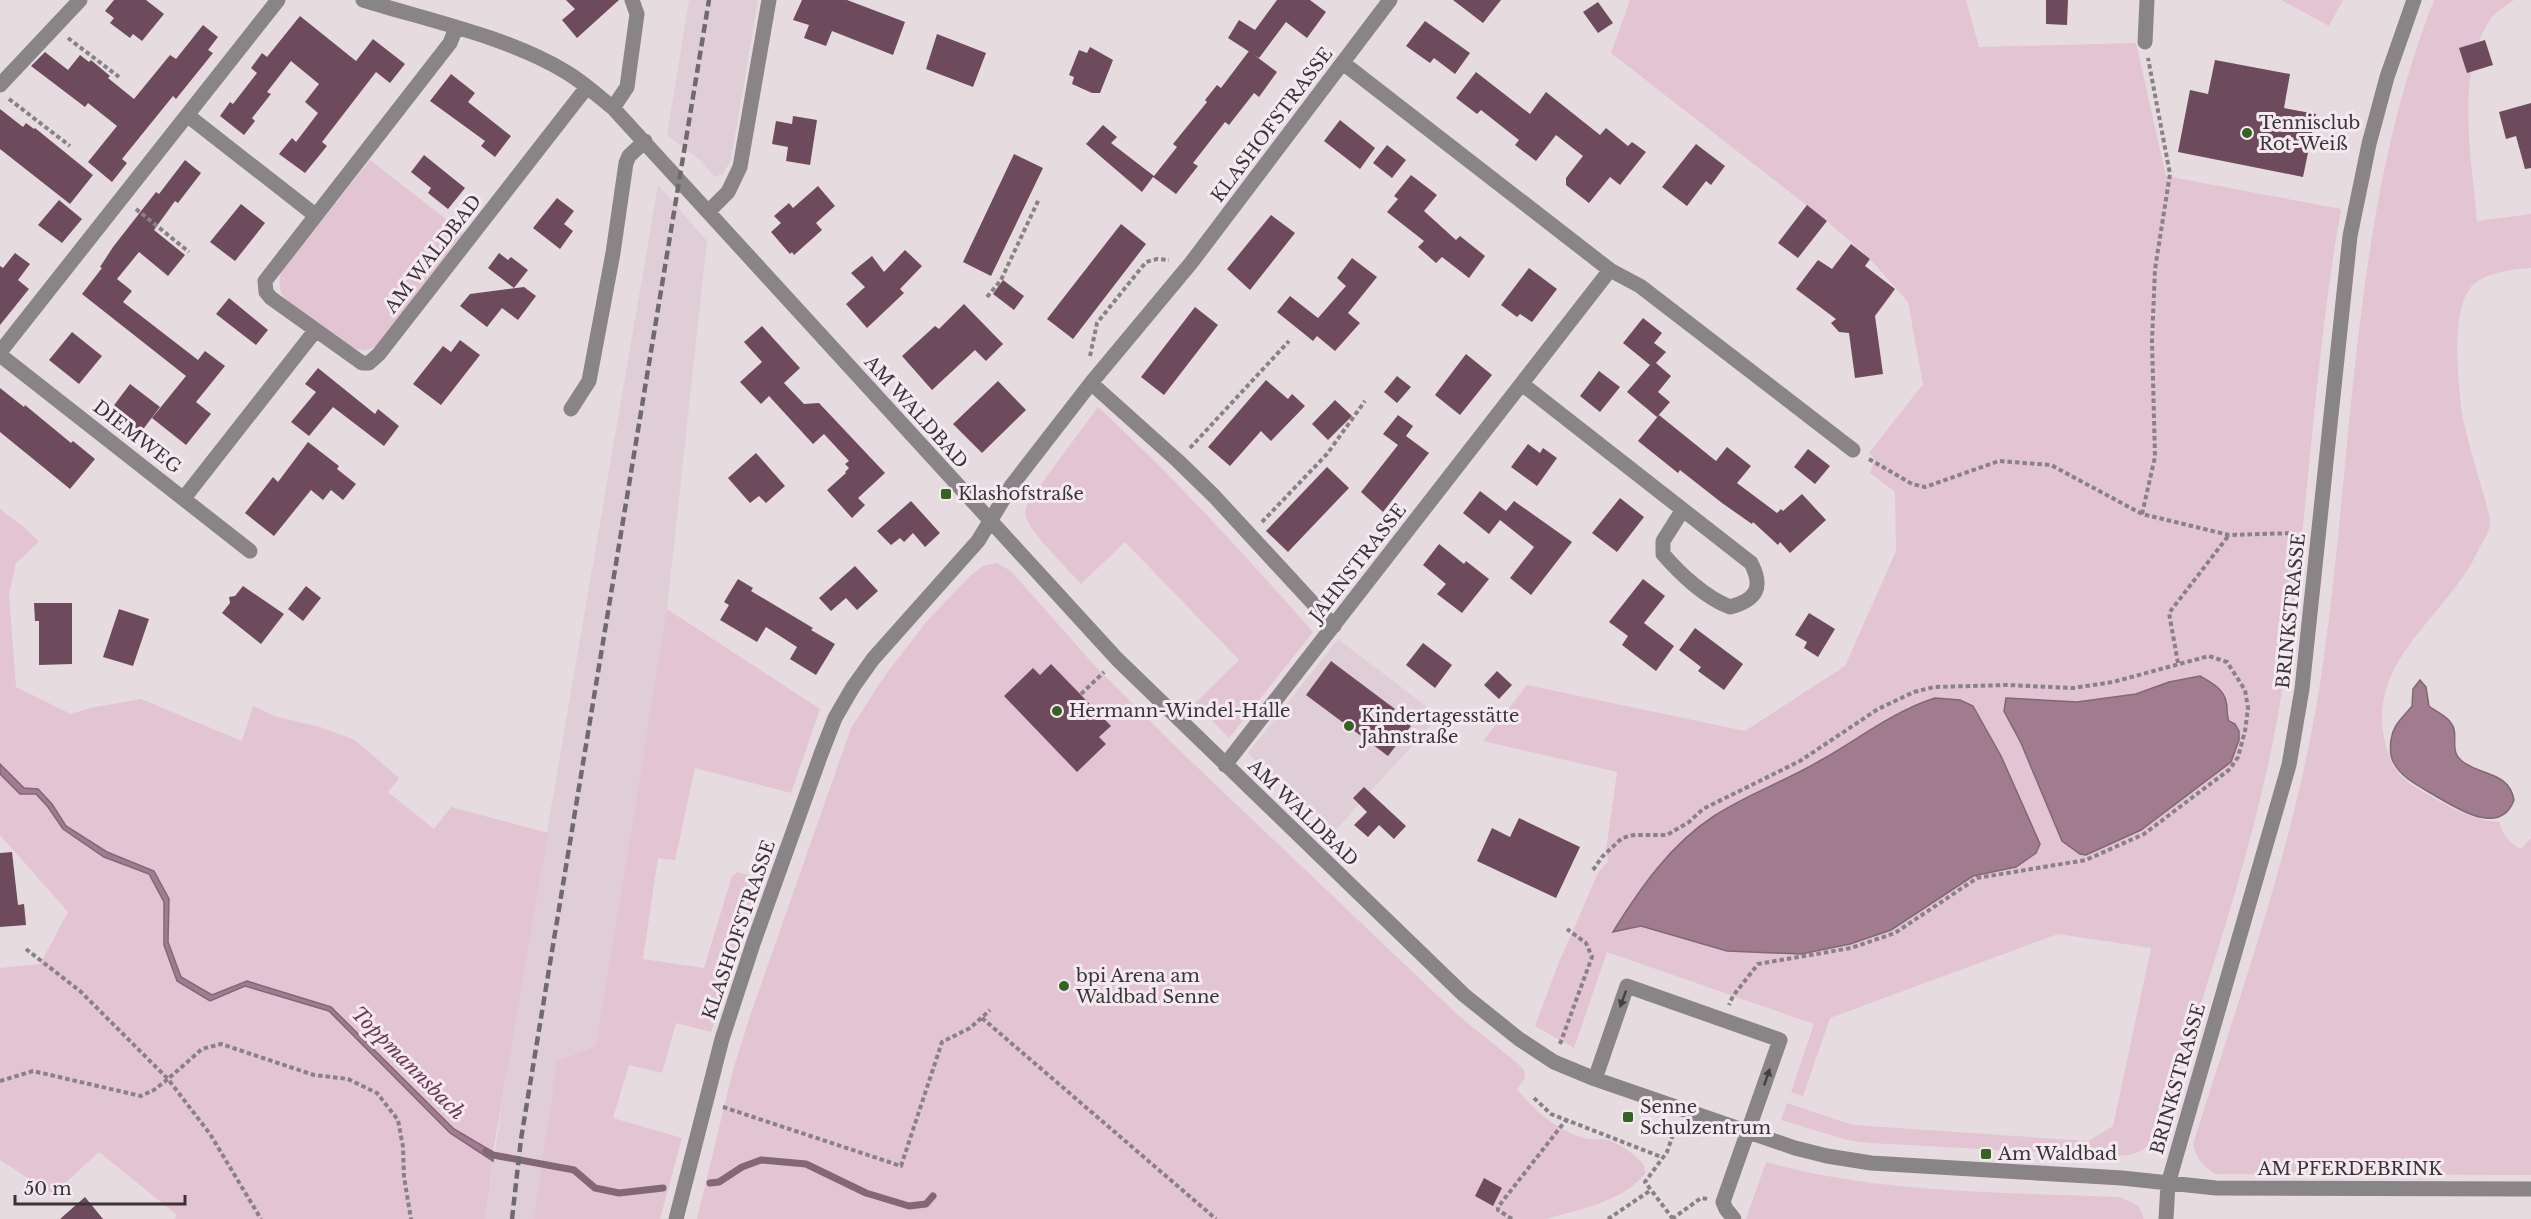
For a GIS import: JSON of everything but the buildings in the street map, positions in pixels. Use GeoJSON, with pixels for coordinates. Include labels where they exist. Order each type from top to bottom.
{"type":"FeatureCollection","features":[{"type":"Feature","properties":{"kind":"street"},"geometry":{"type":"LineString","coordinates":[[0,85],[80,0]]}},
{"type":"Feature","properties":{"kind":"street"},"geometry":{"type":"LineString","coordinates":[[0,354],[278,0]]}},
{"type":"Feature","properties":{"kind":"street","name":"AM WALDBAD"},"geometry":{"type":"LineString","coordinates":[[363,0],[506,44],[542,59],[566,72],[613,108],[1117,659],[1464,995],[1519,1039],[1554,1062],[1594,1079],[1748,1132],[1827,1156],[1871,1163],[2079,1175],[2168,1184]]}},
{"type":"Feature","properties":{"kind":"street"},"geometry":{"type":"LineString","coordinates":[[613,108],[627,87],[637,14],[632,0]]}},
{"type":"Feature","properties":{"kind":"street"},"geometry":{"type":"LineString","coordinates":[[709,211],[728,192],[740,167],[769,0]]}},
{"type":"Feature","properties":{"kind":"street","name":"KLASHOFSTRASSE"},"geometry":{"type":"LineString","coordinates":[[676,1219],[722,1039],[756,934],[835,718],[852,687],[873,659],[972,548],[1012,485],[1191,263],[1390,0]]}},
{"type":"Feature","properties":{"kind":"street"},"geometry":{"type":"LineString","coordinates":[[2145,42],[2147,0]]}},
{"type":"Feature","properties":{"kind":"street","name":"BRINKSTRASSE"},"geometry":{"type":"LineString","coordinates":[[2166,1219],[2168,1184],[2289,765],[2302,689],[2350,236],[2386,77],[2414,0]]}},
{"type":"Feature","properties":{"kind":"street","name":"AM WALDBAD"},"geometry":{"type":"LineString","coordinates":[[456,28],[450,43],[268,275],[264,287],[271,298],[362,363],[369,363],[375,359],[587,87]]}},
{"type":"Feature","properties":{"kind":"street"},"geometry":{"type":"LineString","coordinates":[[1343,63],[1610,270],[1641,286],[1853,450]]}},
{"type":"Feature","properties":{"kind":"street"},"geometry":{"type":"LineString","coordinates":[[187,115],[315,215]]}},
{"type":"Feature","properties":{"kind":"street"},"geometry":{"type":"LineString","coordinates":[[571,409],[588,381],[613,253],[626,163],[629,156],[645,141]]}},
{"type":"Feature","properties":{"kind":"street","name":"JAHNSTRASSE"},"geometry":{"type":"LineString","coordinates":[[1226,765],[1610,270]]}},
{"type":"Feature","properties":{"kind":"street"},"geometry":{"type":"LineString","coordinates":[[184,498],[315,331]]}},
{"type":"Feature","properties":{"kind":"street","name":"DIEMWEG"},"geometry":{"type":"LineString","coordinates":[[0,354],[250,551]]}},
{"type":"Feature","properties":{"kind":"street"},"geometry":{"type":"LineString","coordinates":[[1092,383],[1178,460],[1334,626]]}},
{"type":"Feature","properties":{"kind":"street"},"geometry":{"type":"LineString","coordinates":[[1522,384],[1751,563],[1758,576],[1758,588],[1752,598],[1730,607],[1719,603],[1673,566],[1663,554],[1664,541],[1682,511]]}},
{"type":"Feature","properties":{"kind":"street"},"geometry":{"type":"LineString","coordinates":[[1594,1079],[1627,986],[1780,1040],[1723,1202],[1725,1209],[1734,1219]]}},
{"type":"Feature","properties":{"kind":"street","name":"AM PFERDEBRINK"},"geometry":{"type":"LineString","coordinates":[[2168,1184],[2228,1188],[2531,1189]]}},
{"type":"Feature","properties":{"kind":"path"},"geometry":{"type":"LineString","coordinates":[[53,27],[119,77]]}},
{"type":"Feature","properties":{"kind":"path"},"geometry":{"type":"LineString","coordinates":[[2142,514],[2155,457],[2152,340],[2155,268],[2170,174],[2145,42]]}},
{"type":"Feature","properties":{"kind":"path"},"geometry":{"type":"LineString","coordinates":[[0,93],[70,146]]}},
{"type":"Feature","properties":{"kind":"path"},"geometry":{"type":"LineString","coordinates":[[987,297],[1001,280],[1039,199]]}},
{"type":"Feature","properties":{"kind":"path"},"geometry":{"type":"LineString","coordinates":[[120,200],[136,209],[189,252]]}},
{"type":"Feature","properties":{"kind":"path"},"geometry":{"type":"LineString","coordinates":[[1092,383],[1090,350],[1097,323],[1146,262],[1157,259],[1191,263]]}},
{"type":"Feature","properties":{"kind":"path"},"geometry":{"type":"LineString","coordinates":[[1178,460],[1288,341]]}},
{"type":"Feature","properties":{"kind":"path"},"geometry":{"type":"LineString","coordinates":[[1249,536],[1327,453],[1365,401]]}},
{"type":"Feature","properties":{"kind":"path"},"geometry":{"type":"LineString","coordinates":[[1853,450],[1912,484],[1925,487],[1999,461],[2050,465],[2142,514],[2229,535],[2295,534]]}},
{"type":"Feature","properties":{"kind":"path"},"geometry":{"type":"LineString","coordinates":[[2178,663],[2169,613],[2229,535]]}},
{"type":"Feature","properties":{"kind":"path"},"geometry":{"type":"LineString","coordinates":[[1593,870],[1602,857],[1622,838],[1634,835],[1667,835],[1689,822],[1703,809],[1800,761],[1878,709],[1914,692],[1934,687],[2007,685],[2073,688],[2113,682],[2209,656],[2227,662],[2245,690],[2248,708],[2238,757],[2230,769],[2144,834],[2086,860],[1977,878],[1895,933],[1851,948],[1758,964],[1733,996],[1724,1020]]}},
{"type":"Feature","properties":{"kind":"path"},"geometry":{"type":"LineString","coordinates":[[1081,694],[1117,659]]}},
{"type":"Feature","properties":{"kind":"path"},"geometry":{"type":"LineString","coordinates":[[1554,1062],[1592,957],[1586,943],[1567,929]]}},
{"type":"Feature","properties":{"kind":"path"},"geometry":{"type":"LineString","coordinates":[[26,950],[43,960],[80,991],[168,1079],[210,1134],[261,1219]]}},
{"type":"Feature","properties":{"kind":"path"},"geometry":{"type":"LineString","coordinates":[[705,1102],[901,1166],[942,1042],[954,1037],[990,1010]]}},
{"type":"Feature","properties":{"kind":"path"},"geometry":{"type":"LineString","coordinates":[[982,1018],[1216,1219]]}},
{"type":"Feature","properties":{"kind":"path"},"geometry":{"type":"LineString","coordinates":[[0,1082],[33,1071],[141,1096],[154,1090],[202,1049],[221,1044],[314,1074],[348,1079],[376,1093],[398,1120],[411,1219]]}},
{"type":"Feature","properties":{"kind":"path"},"geometry":{"type":"LineString","coordinates":[[1534,1098],[1551,1114],[1664,1158]]}},
{"type":"Feature","properties":{"kind":"path"},"geometry":{"type":"LineString","coordinates":[[1682,1108],[1664,1158],[1645,1182],[1673,1219],[1701,1198],[1723,1202]]}},
{"type":"Feature","properties":{"kind":"path"},"geometry":{"type":"LineString","coordinates":[[1512,1219],[1498,1210],[1498,1207],[1566,1120]]}},
{"type":"Feature","properties":{"kind":"path"},"geometry":{"type":"LineString","coordinates":[[1608,1219],[1651,1190]]}},
{"type":"Feature","properties":{"kind":"shaded area"},"geometry":{"type":"Polygon","coordinates":[[[689,0],[758,0],[731,160],[723,174],[715,177],[700,160],[667,135],[689,0]]]}},
{"type":"Feature","properties":{"kind":"shaded area"},"geometry":{"type":"Polygon","coordinates":[[[1630,0],[1966,0],[1979,47],[2136,43],[2166,176],[2341,209],[2331,268],[2317,387],[2292,626],[2273,741],[2261,797],[2231,907],[2163,1124],[2149,1145],[2138,1152],[2113,1156],[1870,1143],[1847,1140],[1781,1120],[1787,1103],[1853,1125],[2088,1141],[2113,1126],[2151,948],[2058,934],[1830,1018],[1803,1096],[1791,1092],[1814,1024],[1607,952],[1574,1048],[1535,1026],[1559,962],[1598,873],[1608,861],[1606,850],[1617,772],[1483,741],[1527,685],[1745,731],[1845,666],[1896,551],[1895,492],[1870,473],[1875,459],[1869,453],[1923,384],[1908,302],[1870,259],[1827,221],[1611,53],[1630,0]],[[2169,682],[2136,694],[2077,702],[2051,702],[2004,711],[2021,743],[2062,841],[2080,854],[2087,855],[2141,830],[2231,762],[2226,701],[2169,682]],[[1910,706],[1822,760],[1714,816],[1655,870],[1633,899],[1614,931],[1641,926],[1727,951],[1801,954],[1850,944],[1891,930],[1973,876],[2016,867],[2036,853],[1910,706]]]}},
{"type":"Feature","properties":{"kind":"shaded area"},"geometry":{"type":"Polygon","coordinates":[[[2281,0],[2343,0],[2329,26],[2281,0]]]}},
{"type":"Feature","properties":{"kind":"shaded area"},"geometry":{"type":"Polygon","coordinates":[[[2434,0],[2514,0],[2491,18],[2479,43],[2472,67],[2468,119],[2477,221],[2531,214],[2531,268],[2502,272],[2481,279],[2467,293],[2462,306],[2458,341],[2461,406],[2490,525],[2465,574],[2412,641],[2397,664],[2386,689],[2382,716],[2388,753],[2398,772],[2407,781],[2458,810],[2488,821],[2499,822],[2507,838],[2521,849],[2531,838],[2531,1175],[2216,1174],[2201,1162],[2193,1144],[2281,862],[2308,748],[2331,603],[2369,254],[2385,168],[2406,83],[2434,0]]]}},
{"type":"Feature","properties":{"kind":"shaded area"},"geometry":{"type":"Polygon","coordinates":[[[370,160],[464,233],[376,347],[363,351],[349,346],[285,299],[281,293],[280,283],[281,272],[370,160]]]}},
{"type":"Feature","properties":{"kind":"shaded area"},"geometry":{"type":"Polygon","coordinates":[[[658,185],[707,241],[667,609],[596,1046],[557,1061],[534,1219],[485,1219],[512,1035],[658,185]]]}},
{"type":"Feature","properties":{"kind":"shaded area"},"geometry":{"type":"Polygon","coordinates":[[[1098,407],[1208,517],[1313,632],[1229,738],[1195,703],[1239,660],[1125,542],[1081,584],[1042,542],[1026,517],[1026,508],[1030,500],[1098,407]]]}},
{"type":"Feature","properties":{"kind":"shaded area"},"geometry":{"type":"Polygon","coordinates":[[[0,509],[39,542],[16,563],[9,594],[16,687],[71,714],[90,708],[141,699],[242,741],[253,706],[277,717],[320,727],[355,740],[399,778],[388,792],[434,829],[451,807],[548,833],[493,1152],[454,1129],[331,1007],[247,981],[212,995],[181,977],[168,942],[169,899],[154,871],[107,852],[65,826],[52,804],[38,789],[24,788],[0,764],[0,509]]]}},
{"type":"Feature","properties":{"kind":"shaded area","name":"bpi Arena am Waldbad Senne"},"geometry":{"type":"Polygon","coordinates":[[[997,563],[1011,571],[1095,666],[1175,746],[1460,1017],[1524,1070],[1525,1078],[1517,1089],[1532,1106],[1566,1131],[1589,1139],[1607,1140],[1619,1145],[1636,1156],[1644,1165],[1645,1174],[1624,1192],[1599,1204],[1546,1219],[697,1219],[733,1070],[851,728],[886,674],[927,621],[969,577],[983,566],[997,563]]]}},
{"type":"Feature","properties":{"kind":"shaded area"},"geometry":{"type":"Polygon","coordinates":[[[667,609],[820,709],[791,793],[695,768],[675,860],[658,858],[643,959],[704,968],[732,876],[738,872],[760,879],[711,1032],[676,1023],[662,1073],[629,1065],[613,1118],[682,1138],[660,1219],[534,1219],[557,1061],[596,1046],[667,609]]]}},
{"type":"Feature","properties":{"kind":"shaded area","name":"Kindertagesstätte Jahnstraße"},"geometry":{"type":"Polygon","coordinates":[[[1338,639],[1439,716],[1333,833],[1248,753],[1338,639]]]}},
{"type":"Feature","properties":{"kind":"shaded area"},"geometry":{"type":"Polygon","coordinates":[[[2200,676],[2222,692],[2229,721],[2235,724],[2239,731],[2239,740],[2231,762],[2141,830],[2086,855],[2080,854],[2062,841],[2021,743],[2004,711],[2006,698],[2077,702],[2136,694],[2169,682],[2200,676]]]}},
{"type":"Feature","properties":{"kind":"shaded area"},"geometry":{"type":"Polygon","coordinates":[[[2420,680],[2426,687],[2429,706],[2451,723],[2455,732],[2458,757],[2469,766],[2500,779],[2511,791],[2514,800],[2507,811],[2499,817],[2477,816],[2453,806],[2412,782],[2394,763],[2391,752],[2392,734],[2396,725],[2412,706],[2413,689],[2420,680]]]}},
{"type":"Feature","properties":{"kind":"shaded area"},"geometry":{"type":"Polygon","coordinates":[[[1935,698],[1960,700],[1973,706],[2001,756],[2040,844],[2036,853],[2016,867],[1973,876],[1891,930],[1850,944],[1801,954],[1727,951],[1641,926],[1613,932],[1634,899],[1670,853],[1698,827],[1727,808],[1810,767],[1891,717],[1935,698]]]}},
{"type":"Feature","properties":{"kind":"shaded area"},"geometry":{"type":"Polygon","coordinates":[[[0,764],[24,788],[38,789],[52,804],[66,826],[107,852],[154,871],[169,899],[168,942],[181,977],[212,995],[247,981],[331,1007],[454,1129],[493,1152],[493,1161],[450,1133],[329,1011],[245,986],[210,1001],[177,981],[164,945],[164,902],[149,874],[104,857],[63,829],[36,794],[20,794],[0,774],[0,764]]]}},
{"type":"Feature","properties":{"kind":"shaded area"},"geometry":{"type":"Polygon","coordinates":[[[0,774],[20,794],[36,794],[63,829],[104,857],[149,874],[165,902],[164,945],[177,981],[210,1001],[245,986],[329,1011],[450,1133],[493,1161],[485,1219],[174,1219],[177,1215],[99,1152],[53,1194],[0,1160],[0,968],[40,964],[68,912],[0,835],[0,774]]]}},
{"type":"Feature","properties":{"kind":"shaded area"},"geometry":{"type":"Polygon","coordinates":[[[1766,1162],[1852,1180],[1897,1186],[2120,1197],[2139,1206],[2144,1219],[1746,1219],[1766,1162]]]}},
{"type":"Feature","properties":{"kind":"waterway","name":"Toppmannsbach"},"geometry":{"type":"LineString","coordinates":[[486,1151],[493,1155],[574,1170],[595,1188],[619,1193],[663,1188]]}},
{"type":"Feature","properties":{"kind":"waterway","name":"Toppmannsbach"},"geometry":{"type":"LineString","coordinates":[[710,1183],[719,1182],[742,1167],[761,1160],[806,1164],[866,1193],[909,1206],[926,1204],[933,1196]]}},
{"type":"Feature","properties":{"kind":"railway"},"geometry":{"type":"LineString","coordinates":[[512,1219],[521,1139],[709,0]]}},
{"type":"Feature","properties":{"kind":"place","name":"Tennisclub Rot-Weiß"},"geometry":{"type":"Point","coordinates":[2247,133]}},
{"type":"Feature","properties":{"kind":"place","name":"Klashofstraße"},"geometry":{"type":"Point","coordinates":[946,494]}},
{"type":"Feature","properties":{"kind":"place","name":"Hermann-Windel-Halle"},"geometry":{"type":"Point","coordinates":[1057,711]}},
{"type":"Feature","properties":{"kind":"place","name":"Kindertagesstätte Jahnstraße"},"geometry":{"type":"Point","coordinates":[1349,726]}},
{"type":"Feature","properties":{"kind":"place","name":"bpi Arena am Waldbad Senne"},"geometry":{"type":"Point","coordinates":[1064,986]}},
{"type":"Feature","properties":{"kind":"place","name":"Senne Schulzentrum"},"geometry":{"type":"Point","coordinates":[1628,1117]}},
{"type":"Feature","properties":{"kind":"place","name":"Am Waldbad"},"geometry":{"type":"Point","coordinates":[1986,1154]}}]}
